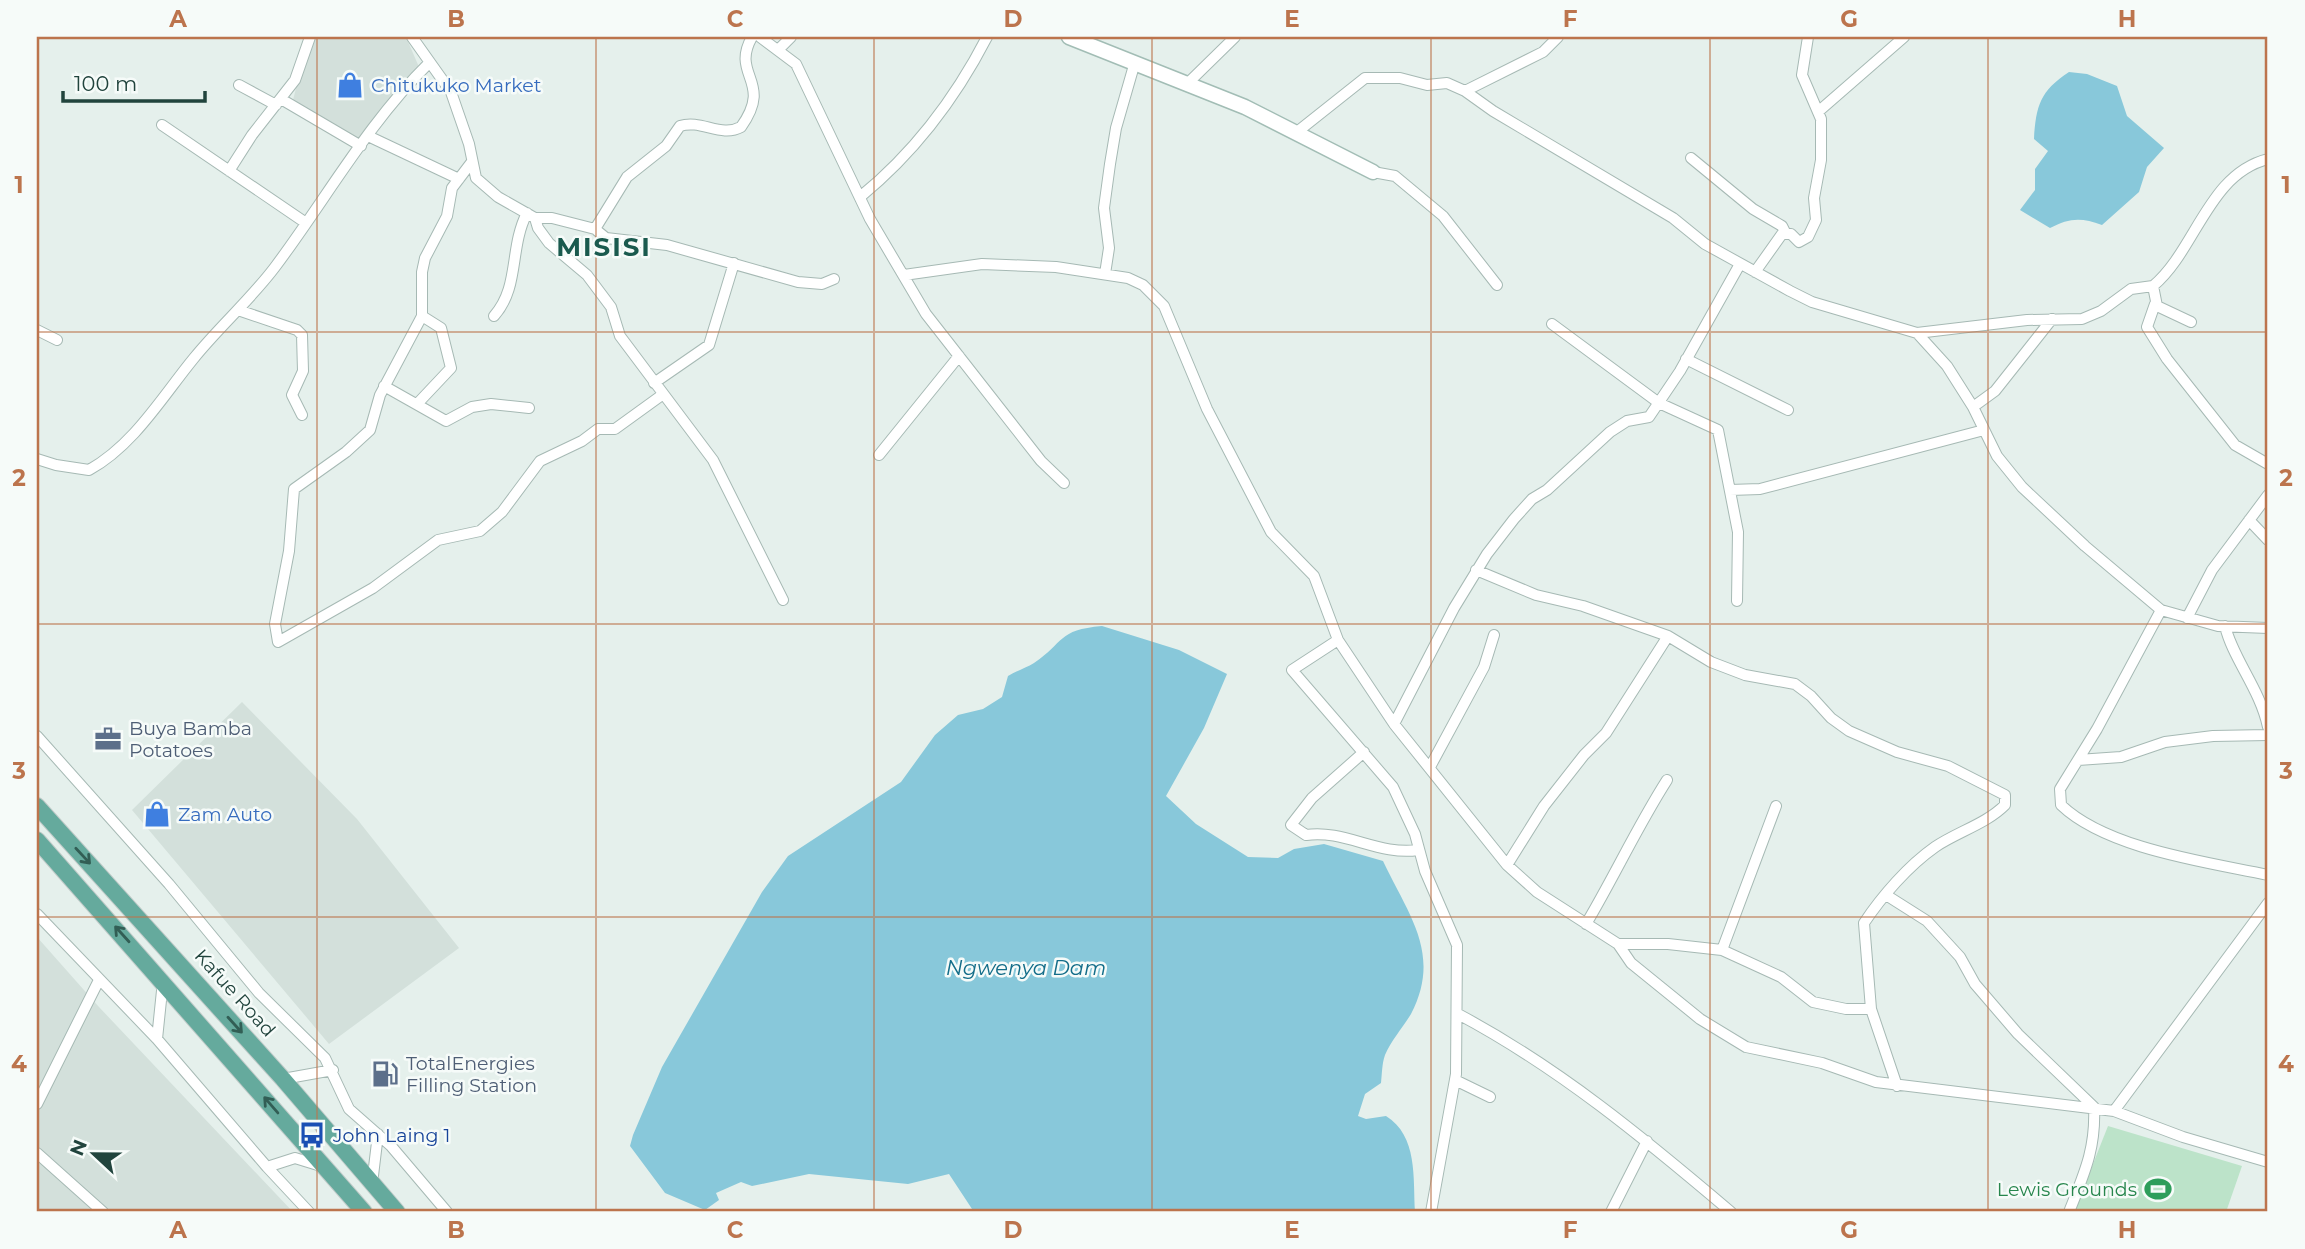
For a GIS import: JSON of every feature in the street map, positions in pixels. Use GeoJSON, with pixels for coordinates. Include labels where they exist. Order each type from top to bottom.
{"type":"FeatureCollection","features":[{"type":"Feature","properties":{"kind":"main road","name":"Kafue Road"},"geometry":{"type":"LineString","coordinates":[[37,806],[282,1079],[397,1212]]}},
{"type":"Feature","properties":{"kind":"main road"},"geometry":{"type":"LineString","coordinates":[[37,840],[163,980],[364,1212]]}},
{"type":"Feature","properties":{"kind":"street"},"geometry":{"type":"LineString","coordinates":[[229,171],[295,80],[310,37]]}},
{"type":"Feature","properties":{"kind":"street"},"geometry":{"type":"LineString","coordinates":[[412,37],[451,92],[469,144],[471,163],[482,186],[531,215],[595,229],[606,238],[655,243],[811,284],[834,279]]}},
{"type":"Feature","properties":{"kind":"street"},"geometry":{"type":"LineString","coordinates":[[595,229],[627,177],[666,146],[680,126],[694,124],[729,131],[741,127],[755,97],[754,79],[746,70],[744,60],[752,37]]}},
{"type":"Feature","properties":{"kind":"street"},"geometry":{"type":"LineString","coordinates":[[760,37],[796,64],[881,239],[926,314],[1041,461],[1065,483]]}},
{"type":"Feature","properties":{"kind":"street"},"geometry":{"type":"LineString","coordinates":[[779,49],[791,37]]}},
{"type":"Feature","properties":{"kind":"street"},"geometry":{"type":"LineString","coordinates":[[860,197],[889,172],[946,107],[987,37]]}},
{"type":"Feature","properties":{"kind":"street"},"geometry":{"type":"LineString","coordinates":[[1069,37],[1188,83],[1297,132],[1373,172],[1395,176],[1443,216],[1497,285]]}},
{"type":"Feature","properties":{"kind":"street"},"geometry":{"type":"LineString","coordinates":[[1188,83],[1235,37]]}},
{"type":"Feature","properties":{"kind":"street"},"geometry":{"type":"LineString","coordinates":[[1465,91],[1543,52],[1558,37]]}},
{"type":"Feature","properties":{"kind":"street"},"geometry":{"type":"LineString","coordinates":[[1691,158],[1753,209],[1782,226],[1785,232],[1799,243],[1808,237],[1816,220],[1814,198],[1821,160],[1819,111],[1809,97],[1802,75],[1808,37]]}},
{"type":"Feature","properties":{"kind":"street"},"geometry":{"type":"LineString","coordinates":[[1819,111],[1904,37]]}},
{"type":"Feature","properties":{"kind":"street"},"geometry":{"type":"LineString","coordinates":[[1105,274],[1109,248],[1104,208],[1110,164],[1116,128],[1135,62]]}},
{"type":"Feature","properties":{"kind":"street"},"geometry":{"type":"LineString","coordinates":[[37,459],[73,469],[89,470],[102,463],[153,412],[196,355],[239,310],[306,223],[394,99],[429,63]]}},
{"type":"Feature","properties":{"kind":"street"},"geometry":{"type":"LineString","coordinates":[[1297,132],[1365,78],[1400,78],[1427,85],[1447,83],[1465,91],[1493,111],[1673,218],[1705,244],[1755,272],[1812,302],[1917,333],[2092,316],[2131,289],[2153,286],[2186,247],[2206,213],[2234,177],[2268,159]]}},
{"type":"Feature","properties":{"kind":"street"},"geometry":{"type":"LineString","coordinates":[[239,85],[279,102],[361,146]]}},
{"type":"Feature","properties":{"kind":"street"},"geometry":{"type":"LineString","coordinates":[[162,125],[306,223]]}},
{"type":"Feature","properties":{"kind":"street"},"geometry":{"type":"LineString","coordinates":[[368,136],[459,179]]}},
{"type":"Feature","properties":{"kind":"street"},"geometry":{"type":"LineString","coordinates":[[471,163],[449,195],[447,216],[425,258],[422,272],[422,316],[384,386],[370,430],[361,441],[294,489],[289,551],[275,624],[278,642],[373,588],[438,540],[480,531],[502,512],[540,461],[582,441],[598,429],[615,429],[662,395]]}},
{"type":"Feature","properties":{"kind":"street"},"geometry":{"type":"LineString","coordinates":[[494,316],[508,298],[518,233],[531,215]]}},
{"type":"Feature","properties":{"kind":"street"},"geometry":{"type":"LineString","coordinates":[[531,215],[549,243],[587,275],[611,307],[620,336],[713,460],[783,600]]}},
{"type":"Feature","properties":{"kind":"street"},"geometry":{"type":"LineString","coordinates":[[1755,272],[1785,232]]}},
{"type":"Feature","properties":{"kind":"street"},"geometry":{"type":"LineString","coordinates":[[654,383],[709,345],[734,263]]}},
{"type":"Feature","properties":{"kind":"street"},"geometry":{"type":"LineString","coordinates":[[904,275],[982,264],[1056,267],[1105,274],[1143,285],[1164,306],[1220,434],[1271,532],[1314,576],[1338,640],[1394,724],[1507,865],[1537,892],[1618,944],[1632,963],[1700,1019],[1746,1047],[1822,1063],[1897,1086],[1912,1084],[2114,1111],[2183,1137],[2268,1162]]}},
{"type":"Feature","properties":{"kind":"street"},"geometry":{"type":"LineString","coordinates":[[1394,724],[1476,570],[1532,499],[1547,490],[1610,432],[1627,421],[1648,416],[1686,359],[1740,264]]}},
{"type":"Feature","properties":{"kind":"street"},"geometry":{"type":"LineString","coordinates":[[2153,286],[2155,304],[2147,327],[2166,359],[2235,445],[2268,464]]}},
{"type":"Feature","properties":{"kind":"street"},"geometry":{"type":"LineString","coordinates":[[2155,304],[2191,322]]}},
{"type":"Feature","properties":{"kind":"street"},"geometry":{"type":"LineString","coordinates":[[239,310],[297,330],[302,335],[303,371],[292,395],[302,415]]}},
{"type":"Feature","properties":{"kind":"street"},"geometry":{"type":"LineString","coordinates":[[418,403],[451,368],[441,328],[422,316]]}},
{"type":"Feature","properties":{"kind":"street"},"geometry":{"type":"LineString","coordinates":[[1973,407],[1995,391],[2052,319]]}},
{"type":"Feature","properties":{"kind":"street"},"geometry":{"type":"LineString","coordinates":[[1552,324],[1659,403],[1707,422],[1718,430],[1738,532],[1737,601]]}},
{"type":"Feature","properties":{"kind":"street"},"geometry":{"type":"LineString","coordinates":[[37,330],[57,340]]}},
{"type":"Feature","properties":{"kind":"street"},"geometry":{"type":"LineString","coordinates":[[1917,333],[1934,350],[1973,407],[1997,456],[2022,487],[2085,546],[2161,610],[2225,626],[2268,628]]}},
{"type":"Feature","properties":{"kind":"street"},"geometry":{"type":"LineString","coordinates":[[879,455],[959,356]]}},
{"type":"Feature","properties":{"kind":"street"},"geometry":{"type":"LineString","coordinates":[[1686,359],[1788,410]]}},
{"type":"Feature","properties":{"kind":"street"},"geometry":{"type":"LineString","coordinates":[[384,386],[449,421],[472,407],[491,404],[529,408]]}},
{"type":"Feature","properties":{"kind":"street"},"geometry":{"type":"LineString","coordinates":[[1730,490],[1760,489],[1984,430]]}},
{"type":"Feature","properties":{"kind":"street"},"geometry":{"type":"LineString","coordinates":[[2187,618],[2212,570],[2268,495]]}},
{"type":"Feature","properties":{"kind":"street"},"geometry":{"type":"LineString","coordinates":[[2249,520],[2268,540]]}},
{"type":"Feature","properties":{"kind":"street"},"geometry":{"type":"LineString","coordinates":[[1476,570],[1542,597],[1583,606],[1668,636],[1711,662],[1734,671],[1795,684],[1849,731],[1897,752],[1948,766],[2005,794],[2005,805],[1996,814],[1934,848],[1886,895],[1864,923],[1871,1009],[1897,1086]]}},
{"type":"Feature","properties":{"kind":"street"},"geometry":{"type":"LineString","coordinates":[[2161,610],[2059,797],[2061,805],[2074,818],[2178,858],[2268,875]]}},
{"type":"Feature","properties":{"kind":"street"},"geometry":{"type":"LineString","coordinates":[[2225,626],[2229,643],[2250,678],[2268,727]]}},
{"type":"Feature","properties":{"kind":"street"},"geometry":{"type":"LineString","coordinates":[[1430,767],[1484,667],[1494,635]]}},
{"type":"Feature","properties":{"kind":"street"},"geometry":{"type":"LineString","coordinates":[[1507,865],[1544,806],[1584,755],[1606,733],[1668,636]]}},
{"type":"Feature","properties":{"kind":"street"},"geometry":{"type":"LineString","coordinates":[[1338,640],[1292,670],[1393,787],[1415,834],[1418,850],[1457,945],[1455,1080],[1431,1212]]}},
{"type":"Feature","properties":{"kind":"street"},"geometry":{"type":"LineString","coordinates":[[2078,760],[2120,757],[2165,742],[2213,736],[2268,735]]}},
{"type":"Feature","properties":{"kind":"street"},"geometry":{"type":"LineString","coordinates":[[37,736],[169,884],[260,993],[325,1058],[333,1070],[349,1109],[378,1134],[447,1212]]}},
{"type":"Feature","properties":{"kind":"street"},"geometry":{"type":"LineString","coordinates":[[1364,752],[1312,798],[1290,825],[1306,835],[1322,832],[1384,850],[1418,850]]}},
{"type":"Feature","properties":{"kind":"street"},"geometry":{"type":"LineString","coordinates":[[1586,924],[1614,877],[1640,822],[1667,780]]}},
{"type":"Feature","properties":{"kind":"street"},"geometry":{"type":"LineString","coordinates":[[1722,950],[1776,807]]}},
{"type":"Feature","properties":{"kind":"street"},"geometry":{"type":"LineString","coordinates":[[1886,895],[1927,921],[1960,957],[1975,984],[2018,1034],[2094,1107],[2095,1135],[2092,1153],[2069,1212]]}},
{"type":"Feature","properties":{"kind":"street"},"geometry":{"type":"LineString","coordinates":[[2114,1111],[2268,903]]}},
{"type":"Feature","properties":{"kind":"street"},"geometry":{"type":"LineString","coordinates":[[37,914],[157,1039],[309,1212]]}},
{"type":"Feature","properties":{"kind":"street"},"geometry":{"type":"LineString","coordinates":[[1618,944],[1668,944],[1722,950],[1781,977],[1813,1002],[1846,1009],[1871,1009]]}},
{"type":"Feature","properties":{"kind":"street"},"geometry":{"type":"LineString","coordinates":[[37,1104],[99,980]]}},
{"type":"Feature","properties":{"kind":"street"},"geometry":{"type":"LineString","coordinates":[[157,1039],[163,980]]}},
{"type":"Feature","properties":{"kind":"street"},"geometry":{"type":"LineString","coordinates":[[1458,1014],[1543,1065],[1647,1141],[1731,1212]]}},
{"type":"Feature","properties":{"kind":"street"},"geometry":{"type":"LineString","coordinates":[[282,1079],[333,1070]]}},
{"type":"Feature","properties":{"kind":"street"},"geometry":{"type":"LineString","coordinates":[[1455,1080],[1490,1097]]}},
{"type":"Feature","properties":{"kind":"street"},"geometry":{"type":"LineString","coordinates":[[372,1184],[378,1134]]}},
{"type":"Feature","properties":{"kind":"street"},"geometry":{"type":"LineString","coordinates":[[1611,1212],[1647,1141]]}},
{"type":"Feature","properties":{"kind":"street"},"geometry":{"type":"LineString","coordinates":[[37,1153],[103,1212]]}},
{"type":"Feature","properties":{"kind":"street"},"geometry":{"type":"LineString","coordinates":[[267,1167],[295,1158],[327,1170]]}},
{"type":"Feature","properties":{"kind":"shaded area","name":"Chitukuko Market"},"geometry":{"type":"Polygon","coordinates":[[[309,37],[406,37],[419,67],[359,142],[292,104],[309,37]]]}},
{"type":"Feature","properties":{"kind":"shaded area"},"geometry":{"type":"Polygon","coordinates":[[[242,702],[357,819],[459,948],[329,1044],[132,810],[242,702]]]}},
{"type":"Feature","properties":{"kind":"shaded area"},"geometry":{"type":"Polygon","coordinates":[[[37,937],[99,1007],[293,1212],[37,1212],[37,937]]]}},
{"type":"Feature","properties":{"kind":"green space","name":"Lewis Grounds"},"geometry":{"type":"Polygon","coordinates":[[[2108,1126],[2242,1166],[2226,1212],[2074,1212],[2108,1126]]]}},
{"type":"Feature","properties":{"kind":"water"},"geometry":{"type":"Polygon","coordinates":[[[2069,72],[2087,74],[2117,86],[2127,116],[2164,148],[2147,167],[2139,192],[2102,225],[2075,220],[2050,228],[2020,210],[2035,190],[2035,169],[2048,151],[2034,139],[2038,108],[2052,86],[2069,72]]]}},
{"type":"Feature","properties":{"kind":"water","name":"Ngwenya Dam"},"geometry":{"type":"Polygon","coordinates":[[[1102,626],[1179,650],[1227,674],[1204,728],[1166,796],[1196,824],[1248,857],[1278,858],[1294,849],[1324,844],[1383,861],[1418,936],[1423,954],[1423,973],[1420,992],[1411,1014],[1385,1055],[1381,1083],[1365,1094],[1358,1116],[1366,1119],[1386,1116],[1404,1135],[1412,1159],[1415,1212],[974,1212],[949,1174],[908,1184],[809,1174],[752,1186],[741,1182],[716,1193],[719,1200],[705,1210],[665,1193],[630,1146],[633,1135],[662,1067],[762,892],[788,856],[901,782],[935,735],[958,715],[983,709],[1002,697],[1008,676],[1034,663],[1069,634],[1102,626]]]}},
{"type":"Feature","properties":{"kind":"place","name":"Chitukuko Market"},"geometry":{"type":"Point","coordinates":[350,85]}},
{"type":"Feature","properties":{"kind":"place","name":"Buya Bamba Potatoes"},"geometry":{"type":"Point","coordinates":[108,739]}},
{"type":"Feature","properties":{"kind":"place","name":"Zam Auto"},"geometry":{"type":"Point","coordinates":[157,814]}},
{"type":"Feature","properties":{"kind":"place","name":"TotalEnergies Filling Station"},"geometry":{"type":"Point","coordinates":[385,1074]}},
{"type":"Feature","properties":{"kind":"place","name":"John Laing 1"},"geometry":{"type":"Point","coordinates":[312,1135]}},
{"type":"Feature","properties":{"kind":"place","name":"Lewis Grounds"},"geometry":{"type":"Point","coordinates":[2158,1189]}},
{"type":"Feature","properties":{"kind":"district","name":"MISISI"},"geometry":{"type":"Point","coordinates":[604,247]}}]}
